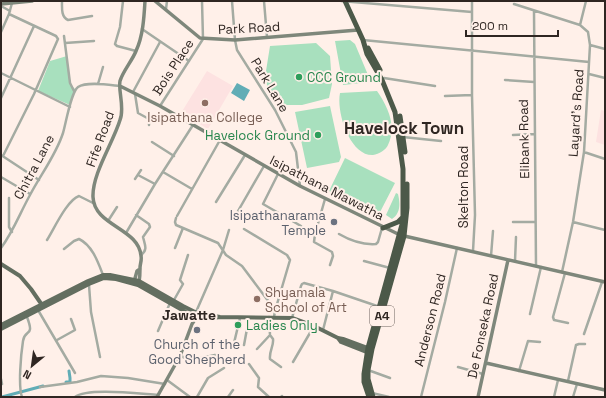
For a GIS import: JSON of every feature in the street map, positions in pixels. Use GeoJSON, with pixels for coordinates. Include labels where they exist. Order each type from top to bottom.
{"type":"FeatureCollection","features":[{"type":"Feature","properties":{"kind":"highway","name":"A4"},"geometry":{"type":"LineString","coordinates":[[344,1],[384,78],[398,111],[403,137],[407,194],[407,221],[391,268],[370,351],[368,379],[372,396]]}},
{"type":"Feature","properties":{"kind":"highway","name":"A4"},"geometry":{"type":"LineString","coordinates":[[363,40],[367,54],[389,94],[397,120],[403,169],[404,216],[402,236],[364,374],[364,382],[372,396]]}},
{"type":"Feature","properties":{"kind":"highway"},"geometry":{"type":"LineString","coordinates":[[383,228],[398,222],[404,216]]}},
{"type":"Feature","properties":{"kind":"main road"},"geometry":{"type":"LineString","coordinates":[[3,4],[30,1]]}},
{"type":"Feature","properties":{"kind":"main road","name":"Fife Road"},"geometry":{"type":"LineString","coordinates":[[94,203],[93,190],[97,175],[122,115],[121,80],[136,51],[142,29],[145,1]]}},
{"type":"Feature","properties":{"kind":"main road","name":"Park Road"},"geometry":{"type":"LineString","coordinates":[[155,1],[203,39],[235,40],[358,30]]}},
{"type":"Feature","properties":{"kind":"main road","name":"Isipathana Mawatha"},"geometry":{"type":"LineString","coordinates":[[120,86],[160,106],[245,156],[300,186],[402,236],[604,282]]}},
{"type":"Feature","properties":{"kind":"main road"},"geometry":{"type":"LineString","coordinates":[[94,203],[97,210],[108,221],[137,244],[141,255],[140,269],[137,271],[136,282]]}},
{"type":"Feature","properties":{"kind":"main road","name":"De Fonseka Road"},"geometry":{"type":"LineString","coordinates":[[478,397],[508,260]]}},
{"type":"Feature","properties":{"kind":"main road"},"geometry":{"type":"LineString","coordinates":[[1,264],[20,276],[43,306]]}},
{"type":"Feature","properties":{"kind":"main road"},"geometry":{"type":"LineString","coordinates":[[1,324],[43,306],[103,275],[117,275],[136,282],[195,313],[220,316],[292,318],[314,326],[338,338],[341,342],[370,351]]}},
{"type":"Feature","properties":{"kind":"main road"},"geometry":{"type":"LineString","coordinates":[[88,282],[104,278],[136,282]]}},
{"type":"Feature","properties":{"kind":"main road"},"geometry":{"type":"LineString","coordinates":[[1,329],[27,317],[43,306]]}},
{"type":"Feature","properties":{"kind":"main road"},"geometry":{"type":"LineString","coordinates":[[158,396],[180,356],[195,313]]}},
{"type":"Feature","properties":{"kind":"main road"},"geometry":{"type":"LineString","coordinates":[[486,362],[605,391]]}},
{"type":"Feature","properties":{"kind":"street"},"geometry":{"type":"LineString","coordinates":[[62,1],[63,17],[68,20],[92,16]]}},
{"type":"Feature","properties":{"kind":"street"},"geometry":{"type":"LineString","coordinates":[[122,1],[120,27],[115,44],[117,46],[136,51]]}},
{"type":"Feature","properties":{"kind":"street"},"geometry":{"type":"LineString","coordinates":[[166,9],[167,1]]}},
{"type":"Feature","properties":{"kind":"street"},"geometry":{"type":"LineString","coordinates":[[202,1],[203,39]]}},
{"type":"Feature","properties":{"kind":"street","name":"Park Lane"},"geometry":{"type":"LineString","coordinates":[[232,1],[235,40],[238,50],[275,110],[296,152],[300,186]]}},
{"type":"Feature","properties":{"kind":"street"},"geometry":{"type":"LineString","coordinates":[[264,1],[267,37]]}},
{"type":"Feature","properties":{"kind":"street"},"geometry":{"type":"LineString","coordinates":[[344,1],[472,12]]}},
{"type":"Feature","properties":{"kind":"street","name":"Skelton Road"},"geometry":{"type":"LineString","coordinates":[[472,1],[472,95],[475,215],[473,252]]}},
{"type":"Feature","properties":{"kind":"street"},"geometry":{"type":"LineString","coordinates":[[514,4],[580,25],[586,1]]}},
{"type":"Feature","properties":{"kind":"street"},"geometry":{"type":"LineString","coordinates":[[1,32],[12,3]]}},
{"type":"Feature","properties":{"kind":"street"},"geometry":{"type":"LineString","coordinates":[[3,4],[9,12],[56,36],[58,39],[36,91],[2,155],[39,180]]}},
{"type":"Feature","properties":{"kind":"street","name":"Elibank Road"},"geometry":{"type":"LineString","coordinates":[[534,11],[536,266]]}},
{"type":"Feature","properties":{"kind":"street","name":"Layard's Road"},"geometry":{"type":"LineString","coordinates":[[568,323],[554,320],[553,317],[564,273],[584,152],[590,45],[588,32],[580,25]]}},
{"type":"Feature","properties":{"kind":"street"},"geometry":{"type":"LineString","coordinates":[[1,98],[34,26]]}},
{"type":"Feature","properties":{"kind":"street"},"geometry":{"type":"LineString","coordinates":[[142,29],[189,61]]}},
{"type":"Feature","properties":{"kind":"street"},"geometry":{"type":"LineString","coordinates":[[64,36],[70,83],[74,92],[80,86],[98,84],[120,86]]}},
{"type":"Feature","properties":{"kind":"street","name":"Bois Place"},"geometry":{"type":"LineString","coordinates":[[160,106],[203,39]]}},
{"type":"Feature","properties":{"kind":"street"},"geometry":{"type":"LineString","coordinates":[[363,40],[589,62]]}},
{"type":"Feature","properties":{"kind":"street"},"geometry":{"type":"LineString","coordinates":[[65,43],[94,41]]}},
{"type":"Feature","properties":{"kind":"street"},"geometry":{"type":"LineString","coordinates":[[149,125],[149,119],[138,112],[134,92],[160,42]]}},
{"type":"Feature","properties":{"kind":"street"},"geometry":{"type":"LineString","coordinates":[[590,45],[605,49]]}},
{"type":"Feature","properties":{"kind":"street"},"geometry":{"type":"LineString","coordinates":[[98,84],[103,67]]}},
{"type":"Feature","properties":{"kind":"street"},"geometry":{"type":"LineString","coordinates":[[1,73],[70,107]]}},
{"type":"Feature","properties":{"kind":"street"},"geometry":{"type":"LineString","coordinates":[[589,74],[605,78]]}},
{"type":"Feature","properties":{"kind":"street"},"geometry":{"type":"LineString","coordinates":[[384,78],[435,86]]}},
{"type":"Feature","properties":{"kind":"street"},"geometry":{"type":"LineString","coordinates":[[505,80],[534,82]]}},
{"type":"Feature","properties":{"kind":"street","name":"Chitra Lane"},"geometry":{"type":"LineString","coordinates":[[1,248],[12,232],[30,194],[53,157],[63,134],[74,92]]}},
{"type":"Feature","properties":{"kind":"street"},"geometry":{"type":"LineString","coordinates":[[445,96],[472,95]]}},
{"type":"Feature","properties":{"kind":"street"},"geometry":{"type":"LineString","coordinates":[[126,234],[155,184],[193,125]]}},
{"type":"Feature","properties":{"kind":"street"},"geometry":{"type":"LineString","coordinates":[[513,135],[534,134]]}},
{"type":"Feature","properties":{"kind":"street"},"geometry":{"type":"LineString","coordinates":[[403,137],[441,141]]}},
{"type":"Feature","properties":{"kind":"street"},"geometry":{"type":"LineString","coordinates":[[220,140],[175,222],[176,225],[218,243],[226,255],[242,266],[275,311]]}},
{"type":"Feature","properties":{"kind":"street"},"geometry":{"type":"LineString","coordinates":[[152,142],[174,156]]}},
{"type":"Feature","properties":{"kind":"street"},"geometry":{"type":"LineString","coordinates":[[584,152],[605,159]]}},
{"type":"Feature","properties":{"kind":"street"},"geometry":{"type":"LineString","coordinates":[[216,202],[245,156]]}},
{"type":"Feature","properties":{"kind":"street"},"geometry":{"type":"LineString","coordinates":[[234,218],[264,166]]}},
{"type":"Feature","properties":{"kind":"street"},"geometry":{"type":"LineString","coordinates":[[135,179],[140,170]]}},
{"type":"Feature","properties":{"kind":"street"},"geometry":{"type":"LineString","coordinates":[[163,172],[192,190]]}},
{"type":"Feature","properties":{"kind":"street"},"geometry":{"type":"LineString","coordinates":[[138,174],[155,184]]}},
{"type":"Feature","properties":{"kind":"street"},"geometry":{"type":"LineString","coordinates":[[278,174],[263,204],[301,226]]}},
{"type":"Feature","properties":{"kind":"street"},"geometry":{"type":"LineString","coordinates":[[1,177],[30,194]]}},
{"type":"Feature","properties":{"kind":"street"},"geometry":{"type":"LineString","coordinates":[[47,240],[74,198],[79,196],[94,203]]}},
{"type":"Feature","properties":{"kind":"street"},"geometry":{"type":"LineString","coordinates":[[9,198],[9,227],[12,232]]}},
{"type":"Feature","properties":{"kind":"street"},"geometry":{"type":"LineString","coordinates":[[325,199],[314,234],[314,242],[332,252],[333,256],[330,265]]}},
{"type":"Feature","properties":{"kind":"street"},"geometry":{"type":"LineString","coordinates":[[108,221],[117,207]]}},
{"type":"Feature","properties":{"kind":"street"},"geometry":{"type":"LineString","coordinates":[[136,215],[150,226],[143,237],[146,249],[141,255]]}},
{"type":"Feature","properties":{"kind":"street"},"geometry":{"type":"LineString","coordinates":[[513,222],[535,222]]}},
{"type":"Feature","properties":{"kind":"street"},"geometry":{"type":"LineString","coordinates":[[573,222],[605,230]]}},
{"type":"Feature","properties":{"kind":"street"},"geometry":{"type":"LineString","coordinates":[[175,248],[183,228]]}},
{"type":"Feature","properties":{"kind":"street"},"geometry":{"type":"LineString","coordinates":[[339,234],[349,240],[360,243],[376,244],[383,228]]}},
{"type":"Feature","properties":{"kind":"street"},"geometry":{"type":"LineString","coordinates":[[244,229],[287,255],[290,260],[274,317]]}},
{"type":"Feature","properties":{"kind":"street"},"geometry":{"type":"LineString","coordinates":[[195,313],[223,250],[229,230]]}},
{"type":"Feature","properties":{"kind":"street"},"geometry":{"type":"LineString","coordinates":[[491,256],[493,232]]}},
{"type":"Feature","properties":{"kind":"street"},"geometry":{"type":"LineString","coordinates":[[515,261],[516,237]]}},
{"type":"Feature","properties":{"kind":"street"},"geometry":{"type":"LineString","coordinates":[[64,249],[74,241],[79,239],[83,241],[93,253],[103,275]]}},
{"type":"Feature","properties":{"kind":"street","name":"Anderson Road"},"geometry":{"type":"LineString","coordinates":[[421,397],[457,248]]}},
{"type":"Feature","properties":{"kind":"street"},"geometry":{"type":"LineString","coordinates":[[158,332],[172,302],[183,284],[180,280],[188,255]]}},
{"type":"Feature","properties":{"kind":"street"},"geometry":{"type":"LineString","coordinates":[[364,261],[391,268]]}},
{"type":"Feature","properties":{"kind":"street"},"geometry":{"type":"LineString","coordinates":[[530,314],[541,267]]}},
{"type":"Feature","properties":{"kind":"street"},"geometry":{"type":"LineString","coordinates":[[88,282],[91,312],[100,357]]}},
{"type":"Feature","properties":{"kind":"street"},"geometry":{"type":"LineString","coordinates":[[584,334],[604,282]]}},
{"type":"Feature","properties":{"kind":"street"},"geometry":{"type":"LineString","coordinates":[[292,318],[302,284],[333,291],[380,307]]}},
{"type":"Feature","properties":{"kind":"street"},"geometry":{"type":"LineString","coordinates":[[323,331],[333,291]]}},
{"type":"Feature","properties":{"kind":"street"},"geometry":{"type":"LineString","coordinates":[[38,310],[75,373]]}},
{"type":"Feature","properties":{"kind":"street"},"geometry":{"type":"LineString","coordinates":[[22,396],[20,388],[23,340],[31,328],[27,317]]}},
{"type":"Feature","properties":{"kind":"street"},"geometry":{"type":"LineString","coordinates":[[234,343],[240,317]]}},
{"type":"Feature","properties":{"kind":"street"},"geometry":{"type":"LineString","coordinates":[[244,345],[249,317]]}},
{"type":"Feature","properties":{"kind":"street"},"geometry":{"type":"LineString","coordinates":[[269,317],[270,335],[274,338],[274,343],[269,354],[270,359],[281,367]]}},
{"type":"Feature","properties":{"kind":"street"},"geometry":{"type":"LineString","coordinates":[[57,340],[75,331],[76,329],[71,319]]}},
{"type":"Feature","properties":{"kind":"street"},"geometry":{"type":"LineString","coordinates":[[293,362],[314,326]]}},
{"type":"Feature","properties":{"kind":"street"},"geometry":{"type":"LineString","coordinates":[[257,349],[270,335]]}},
{"type":"Feature","properties":{"kind":"street"},"geometry":{"type":"LineString","coordinates":[[519,371],[528,341],[540,342]]}},
{"type":"Feature","properties":{"kind":"street"},"geometry":{"type":"LineString","coordinates":[[568,382],[576,345],[585,344]]}},
{"type":"Feature","properties":{"kind":"street"},"geometry":{"type":"LineString","coordinates":[[180,356],[192,360],[215,356]]}},
{"type":"Feature","properties":{"kind":"street"},"geometry":{"type":"LineString","coordinates":[[249,364],[259,378],[258,387],[269,397]]}},
{"type":"Feature","properties":{"kind":"street"},"geometry":{"type":"LineString","coordinates":[[458,367],[483,374]]}},
{"type":"Feature","properties":{"kind":"street"},"geometry":{"type":"LineString","coordinates":[[197,397],[208,378],[224,368]]}},
{"type":"Feature","properties":{"kind":"street"},"geometry":{"type":"LineString","coordinates":[[368,370],[390,378]]}},
{"type":"Feature","properties":{"kind":"street"},"geometry":{"type":"LineString","coordinates":[[40,387],[77,382],[101,376],[128,378],[165,384]]}},
{"type":"Feature","properties":{"kind":"street"},"geometry":{"type":"LineString","coordinates":[[1,379],[2,384]]}},
{"type":"Feature","properties":{"kind":"street"},"geometry":{"type":"LineString","coordinates":[[168,380],[190,397]]}},
{"type":"Feature","properties":{"kind":"street"},"geometry":{"type":"LineString","coordinates":[[554,397],[558,380]]}},
{"type":"Feature","properties":{"kind":"street"},"geometry":{"type":"LineString","coordinates":[[573,397],[577,384]]}},
{"type":"Feature","properties":{"kind":"street"},"geometry":{"type":"LineString","coordinates":[[228,397],[233,390]]}},
{"type":"Feature","properties":{"kind":"street"},"geometry":{"type":"LineString","coordinates":[[75,397],[78,394],[100,392],[120,392],[158,396]]}},
{"type":"Feature","properties":{"kind":"street"},"geometry":{"type":"LineString","coordinates":[[372,396],[389,397]]}},
{"type":"Feature","properties":{"kind":"shaded area","name":"Isipathana College"},"geometry":{"type":"Polygon","coordinates":[[[207,71],[233,86],[208,129],[181,113],[207,71]]]}},
{"type":"Feature","properties":{"kind":"shaded area"},"geometry":{"type":"Polygon","coordinates":[[[601,110],[605,111],[605,145],[596,142],[601,110]]]}},
{"type":"Feature","properties":{"kind":"green space"},"geometry":{"type":"Polygon","coordinates":[[[350,40],[355,44],[371,82],[343,85],[335,41],[350,40]]]}},
{"type":"Feature","properties":{"kind":"green space","name":"CCC Ground"},"geometry":{"type":"Polygon","coordinates":[[[316,43],[330,56],[332,84],[329,98],[302,105],[283,105],[267,86],[266,71],[270,46],[316,43]]]}},
{"type":"Feature","properties":{"kind":"green space"},"geometry":{"type":"Polygon","coordinates":[[[67,56],[70,84],[75,89],[70,105],[38,91],[50,61],[67,56]]]}},
{"type":"Feature","properties":{"kind":"green space"},"geometry":{"type":"Polygon","coordinates":[[[377,91],[388,110],[392,131],[391,138],[386,149],[373,155],[365,153],[351,141],[346,132],[340,111],[339,101],[340,93],[377,91]]]}},
{"type":"Feature","properties":{"kind":"green space","name":"Havelock Ground"},"geometry":{"type":"Polygon","coordinates":[[[330,106],[341,157],[339,162],[307,168],[295,112],[330,106]]]}},
{"type":"Feature","properties":{"kind":"green space"},"geometry":{"type":"Polygon","coordinates":[[[345,158],[395,183],[378,216],[329,191],[345,158]]]}},
{"type":"Feature","properties":{"kind":"green space"},"geometry":{"type":"Polygon","coordinates":[[[396,193],[398,194],[399,208],[397,214],[392,219],[386,215],[396,193]]]}},
{"type":"Feature","properties":{"kind":"water"},"geometry":{"type":"Polygon","coordinates":[[[237,83],[250,90],[244,101],[231,93],[237,83]]]}},
{"type":"Feature","properties":{"kind":"waterway"},"geometry":{"type":"LineString","coordinates":[[66,382],[70,382],[69,371]]}},
{"type":"Feature","properties":{"kind":"waterway"},"geometry":{"type":"LineString","coordinates":[[2,397],[43,386]]}},
{"type":"Feature","properties":{"kind":"place","name":"CCC Ground"},"geometry":{"type":"Point","coordinates":[299,77]}},
{"type":"Feature","properties":{"kind":"place","name":"Isipathana College"},"geometry":{"type":"Point","coordinates":[205,103]}},
{"type":"Feature","properties":{"kind":"place","name":"Havelock Ground"},"geometry":{"type":"Point","coordinates":[318,135]}},
{"type":"Feature","properties":{"kind":"place","name":"Isipathanarama Temple"},"geometry":{"type":"Point","coordinates":[334,222]}},
{"type":"Feature","properties":{"kind":"place","name":"Shyamala School of Art"},"geometry":{"type":"Point","coordinates":[257,299]}},
{"type":"Feature","properties":{"kind":"place","name":"Ladies Only"},"geometry":{"type":"Point","coordinates":[238,325]}},
{"type":"Feature","properties":{"kind":"place","name":"Church of the Good Shepherd"},"geometry":{"type":"Point","coordinates":[197,330]}},
{"type":"Feature","properties":{"kind":"district","name":"Havelock Town"},"geometry":{"type":"Point","coordinates":[404,128]}},
{"type":"Feature","properties":{"kind":"district","name":"Jawatte"},"geometry":{"type":"Point","coordinates":[189,315]}}]}
